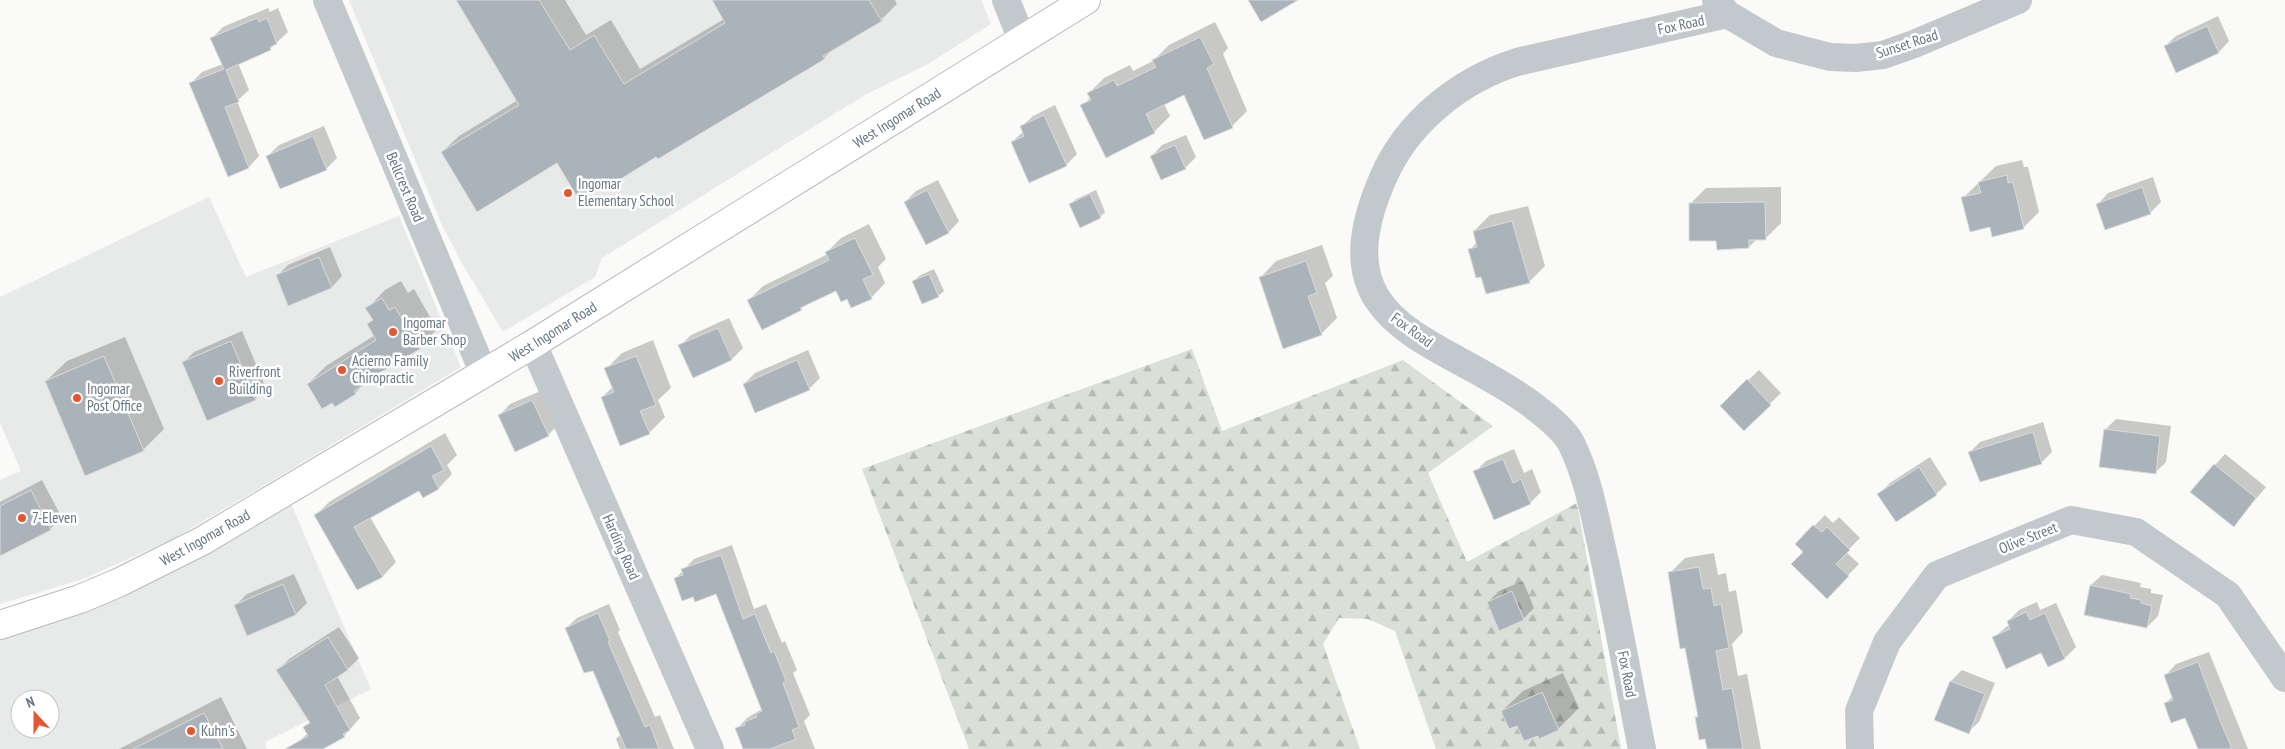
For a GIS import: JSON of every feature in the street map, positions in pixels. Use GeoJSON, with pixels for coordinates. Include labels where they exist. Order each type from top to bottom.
{"type":"FeatureCollection","features":[{"type":"Feature","properties":{"kind":"main road","name":"West Ingomar Road"},"geometry":{"type":"LineString","coordinates":[[0,625],[80,599],[169,559],[484,374],[1086,0]]}},
{"type":"Feature","properties":{"kind":"street","name":"Bellcrest Road"},"geometry":{"type":"LineString","coordinates":[[327,0],[484,374]]}},
{"type":"Feature","properties":{"kind":"street"},"geometry":{"type":"LineString","coordinates":[[1006,0],[1022,40]]}},
{"type":"Feature","properties":{"kind":"street","name":"Sunset Road"},"geometry":{"type":"LineString","coordinates":[[1722,7],[1776,43],[1830,57],[1855,58],[1883,54],[1914,44],[2018,0]]}},
{"type":"Feature","properties":{"kind":"street","name":"Fox Road"},"geometry":{"type":"LineString","coordinates":[[1642,749],[1604,554],[1587,486],[1571,442],[1545,415],[1520,396],[1420,339],[1392,319],[1374,296],[1367,276],[1363,250],[1376,196],[1389,163],[1402,143],[1419,123],[1456,92],[1493,70],[1517,62],[1722,7]]}},
{"type":"Feature","properties":{"kind":"street","name":"Harding Road"},"geometry":{"type":"LineString","coordinates":[[533,344],[710,749]]}},
{"type":"Feature","properties":{"kind":"street","name":"Olive Street"},"geometry":{"type":"LineString","coordinates":[[1860,749],[1859,712],[1887,642],[1937,575],[2071,520],[2136,532],[2228,595],[2285,678]]}},
{"type":"Feature","properties":{"kind":"shaded area","name":"Ingomar Elementary School"},"geometry":{"type":"Polygon","coordinates":[[[349,0],[981,0],[991,24],[928,64],[865,95],[602,258],[595,277],[503,332],[460,260],[442,225],[349,0]]]}},
{"type":"Feature","properties":{"kind":"shaded area"},"geometry":{"type":"Polygon","coordinates":[[[209,197],[246,277],[399,216],[461,367],[169,541],[83,579],[0,604],[0,480],[21,471],[0,423],[0,297],[209,197]]]}},
{"type":"Feature","properties":{"kind":"shaded area"},"geometry":{"type":"Polygon","coordinates":[[[286,492],[371,689],[265,742],[267,749],[0,749],[0,625],[286,492]]]}},
{"type":"Feature","properties":{"kind":"green space"},"geometry":{"type":"Polygon","coordinates":[[[1192,349],[1222,431],[1403,360],[1493,426],[1428,473],[1467,562],[1577,503],[1621,749],[1436,749],[1395,631],[1368,619],[1339,618],[1323,644],[1360,749],[969,749],[862,469],[1192,349]]]}},
{"type":"Feature","properties":{"kind":"building"},"geometry":{"type":"Polygon","coordinates":[[[456,0],[539,0],[570,50],[594,35],[624,84],[725,23],[712,0],[869,0],[882,21],[823,56],[825,59],[603,190],[601,187],[579,200],[557,163],[477,212],[441,152],[519,105],[456,0]]]}},
{"type":"Feature","properties":{"kind":"building"},"geometry":{"type":"Polygon","coordinates":[[[1248,0],[1298,0],[1261,22],[1248,0]]]}},
{"type":"Feature","properties":{"kind":"building"},"geometry":{"type":"Polygon","coordinates":[[[257,18],[259,22],[267,18],[277,44],[270,47],[271,50],[226,70],[239,102],[225,107],[249,168],[228,177],[189,83],[224,69],[210,38],[257,18]]]}},
{"type":"Feature","properties":{"kind":"building"},"geometry":{"type":"Polygon","coordinates":[[[2207,26],[2219,53],[2176,73],[2164,46],[2207,26]]]}},
{"type":"Feature","properties":{"kind":"building"},"geometry":{"type":"Polygon","coordinates":[[[1200,37],[1214,64],[1207,68],[1233,128],[1204,140],[1184,95],[1146,114],[1155,133],[1106,158],[1080,105],[1091,100],[1087,93],[1114,80],[1117,86],[1156,67],[1152,60],[1200,37]]]}},
{"type":"Feature","properties":{"kind":"building"},"geometry":{"type":"Polygon","coordinates":[[[1044,115],[1067,166],[1029,183],[1011,142],[1024,136],[1020,126],[1044,115]]]}},
{"type":"Feature","properties":{"kind":"building"},"geometry":{"type":"Polygon","coordinates":[[[313,136],[327,170],[280,189],[266,156],[313,136]]]}},
{"type":"Feature","properties":{"kind":"building"},"geometry":{"type":"Polygon","coordinates":[[[1175,145],[1186,169],[1161,180],[1150,156],[1175,145]]]}},
{"type":"Feature","properties":{"kind":"building"},"geometry":{"type":"Polygon","coordinates":[[[2007,175],[2008,183],[2013,182],[2024,229],[1992,237],[1990,227],[1970,232],[1961,197],[1981,193],[1978,182],[2007,175]]]}},
{"type":"Feature","properties":{"kind":"building"},"geometry":{"type":"Polygon","coordinates":[[[2142,187],[2151,214],[2105,230],[2096,204],[2142,187]]]}},
{"type":"Feature","properties":{"kind":"building"},"geometry":{"type":"Polygon","coordinates":[[[927,190],[949,233],[926,245],[904,202],[927,190]]]}},
{"type":"Feature","properties":{"kind":"building"},"geometry":{"type":"Polygon","coordinates":[[[1090,194],[1101,218],[1080,228],[1069,204],[1090,194]]]}},
{"type":"Feature","properties":{"kind":"building"},"geometry":{"type":"Polygon","coordinates":[[[1765,202],[1766,240],[1749,240],[1749,248],[1717,250],[1716,241],[1689,241],[1689,203],[1765,202]]]}},
{"type":"Feature","properties":{"kind":"building"},"geometry":{"type":"Polygon","coordinates":[[[1512,221],[1530,283],[1486,294],[1481,277],[1476,278],[1468,249],[1477,247],[1473,231],[1512,221]]]}},
{"type":"Feature","properties":{"kind":"building"},"geometry":{"type":"Polygon","coordinates":[[[855,238],[873,275],[863,279],[872,299],[851,308],[847,299],[841,302],[836,291],[800,308],[802,310],[762,330],[747,300],[829,260],[825,252],[855,238]]]}},
{"type":"Feature","properties":{"kind":"building"},"geometry":{"type":"Polygon","coordinates":[[[319,257],[332,288],[288,306],[276,275],[319,257]]]}},
{"type":"Feature","properties":{"kind":"building"},"geometry":{"type":"Polygon","coordinates":[[[1306,261],[1317,293],[1308,296],[1322,335],[1283,349],[1259,277],[1306,261]]]}},
{"type":"Feature","properties":{"kind":"building"},"geometry":{"type":"Polygon","coordinates":[[[929,274],[939,297],[922,304],[912,281],[929,274]]]}},
{"type":"Feature","properties":{"kind":"building"},"geometry":{"type":"Polygon","coordinates":[[[382,298],[389,310],[395,307],[420,349],[364,382],[365,384],[354,391],[356,394],[335,407],[332,403],[322,409],[307,384],[376,340],[367,324],[373,320],[365,308],[382,298]]]}},
{"type":"Feature","properties":{"kind":"building"},"geometry":{"type":"Polygon","coordinates":[[[718,328],[732,360],[693,378],[678,345],[718,328]]]}},
{"type":"Feature","properties":{"kind":"building","name":"Riverfront Building"},"geometry":{"type":"Polygon","coordinates":[[[231,341],[256,400],[207,421],[182,362],[231,341]]]}},
{"type":"Feature","properties":{"kind":"building"},"geometry":{"type":"Polygon","coordinates":[[[104,356],[144,451],[85,476],[45,381],[104,356]]]}},
{"type":"Feature","properties":{"kind":"building"},"geometry":{"type":"Polygon","coordinates":[[[636,356],[656,405],[640,411],[650,434],[620,446],[601,397],[614,392],[604,368],[636,356]]]}},
{"type":"Feature","properties":{"kind":"building"},"geometry":{"type":"Polygon","coordinates":[[[797,360],[810,390],[755,413],[743,384],[797,360]]]}},
{"type":"Feature","properties":{"kind":"building"},"geometry":{"type":"Polygon","coordinates":[[[1747,379],[1771,405],[1744,431],[1720,406],[1747,379]]]}},
{"type":"Feature","properties":{"kind":"building"},"geometry":{"type":"Polygon","coordinates":[[[532,400],[549,436],[515,452],[498,415],[532,400]]]}},
{"type":"Feature","properties":{"kind":"building"},"geometry":{"type":"Polygon","coordinates":[[[2104,429],[2160,436],[2156,474],[2099,467],[2104,429]]]}},
{"type":"Feature","properties":{"kind":"building"},"geometry":{"type":"Polygon","coordinates":[[[2033,432],[2042,464],[1980,482],[1968,452],[2033,432]]]}},
{"type":"Feature","properties":{"kind":"building"},"geometry":{"type":"Polygon","coordinates":[[[431,446],[444,470],[432,476],[439,489],[423,498],[419,491],[354,527],[383,577],[357,590],[314,515],[431,446]]]}},
{"type":"Feature","properties":{"kind":"building"},"geometry":{"type":"Polygon","coordinates":[[[1503,459],[1513,483],[1521,479],[1531,504],[1494,520],[1473,471],[1503,459]]]}},
{"type":"Feature","properties":{"kind":"building"},"geometry":{"type":"Polygon","coordinates":[[[2214,464],[2256,498],[2234,527],[2190,492],[2214,464]]]}},
{"type":"Feature","properties":{"kind":"building"},"geometry":{"type":"Polygon","coordinates":[[[1919,467],[1937,495],[1896,522],[1877,494],[1919,467]]]}},
{"type":"Feature","properties":{"kind":"building","name":"7-Eleven"},"geometry":{"type":"Polygon","coordinates":[[[31,490],[51,530],[0,556],[0,506],[31,490]]]}},
{"type":"Feature","properties":{"kind":"building"},"geometry":{"type":"Polygon","coordinates":[[[1813,525],[1822,532],[1827,527],[1850,550],[1836,564],[1849,576],[1827,599],[1791,564],[1803,552],[1795,544],[1813,525]]]}},
{"type":"Feature","properties":{"kind":"building"},"geometry":{"type":"Polygon","coordinates":[[[721,555],[743,619],[755,614],[771,653],[774,651],[786,681],[783,683],[799,727],[792,730],[796,739],[770,749],[743,749],[735,728],[745,725],[744,722],[757,717],[756,714],[762,711],[716,594],[695,602],[693,597],[682,601],[674,578],[683,575],[681,569],[721,555]]]}},
{"type":"Feature","properties":{"kind":"building"},"geometry":{"type":"Polygon","coordinates":[[[1699,567],[1703,589],[1711,588],[1714,606],[1721,604],[1729,648],[1716,651],[1723,690],[1732,688],[1743,749],[1707,749],[1705,739],[1699,740],[1695,717],[1698,717],[1685,648],[1680,649],[1668,572],[1699,567]]]}},
{"type":"Feature","properties":{"kind":"building"},"geometry":{"type":"Polygon","coordinates":[[[283,584],[296,615],[247,636],[234,605],[283,584]]]}},
{"type":"Feature","properties":{"kind":"building"},"geometry":{"type":"Polygon","coordinates":[[[2090,585],[2131,594],[2130,598],[2141,600],[2141,603],[2152,606],[2147,628],[2084,615],[2090,585]]]}},
{"type":"Feature","properties":{"kind":"building"},"geometry":{"type":"Polygon","coordinates":[[[1512,591],[1524,620],[1499,631],[1487,602],[1512,591]]]}},
{"type":"Feature","properties":{"kind":"building"},"geometry":{"type":"Polygon","coordinates":[[[2026,612],[2030,620],[2045,613],[2065,659],[2048,667],[2041,653],[2006,669],[1992,637],[2010,629],[2007,621],[2026,612]]]}},
{"type":"Feature","properties":{"kind":"building"},"geometry":{"type":"Polygon","coordinates":[[[598,613],[610,641],[608,642],[645,727],[650,725],[659,749],[626,749],[593,671],[584,673],[565,628],[598,613]]]}},
{"type":"Feature","properties":{"kind":"building"},"geometry":{"type":"Polygon","coordinates":[[[328,637],[348,670],[325,685],[350,730],[343,734],[345,737],[323,749],[285,749],[308,736],[303,727],[310,723],[276,670],[328,637]]]}},
{"type":"Feature","properties":{"kind":"building"},"geometry":{"type":"Polygon","coordinates":[[[2198,662],[2232,749],[2198,749],[2185,718],[2171,723],[2164,703],[2173,700],[2164,675],[2198,662]]]}},
{"type":"Feature","properties":{"kind":"building"},"geometry":{"type":"Polygon","coordinates":[[[1950,681],[1985,694],[1969,734],[1934,720],[1950,681]]]}},
{"type":"Feature","properties":{"kind":"building"},"geometry":{"type":"Polygon","coordinates":[[[1542,692],[1559,730],[1539,739],[1538,736],[1524,741],[1517,726],[1509,729],[1501,711],[1542,692]]]}},
{"type":"Feature","properties":{"kind":"building","name":"Kuhn's"},"geometry":{"type":"Polygon","coordinates":[[[204,713],[223,749],[133,749],[204,713]]]}},
{"type":"Feature","properties":{"kind":"place","name":"Ingomar Elementary School"},"geometry":{"type":"Point","coordinates":[568,193]}},
{"type":"Feature","properties":{"kind":"place","name":"Ingomar Barber Shop"},"geometry":{"type":"Point","coordinates":[393,332]}},
{"type":"Feature","properties":{"kind":"place","name":"Acierno Family Chiropractic"},"geometry":{"type":"Point","coordinates":[342,370]}},
{"type":"Feature","properties":{"kind":"place","name":"Riverfront Building"},"geometry":{"type":"Point","coordinates":[219,381]}},
{"type":"Feature","properties":{"kind":"place","name":"Ingomar Post Office"},"geometry":{"type":"Point","coordinates":[77,398]}},
{"type":"Feature","properties":{"kind":"place","name":"7-Eleven"},"geometry":{"type":"Point","coordinates":[22,518]}},
{"type":"Feature","properties":{"kind":"place","name":"Kuhn's"},"geometry":{"type":"Point","coordinates":[191,731]}}]}
